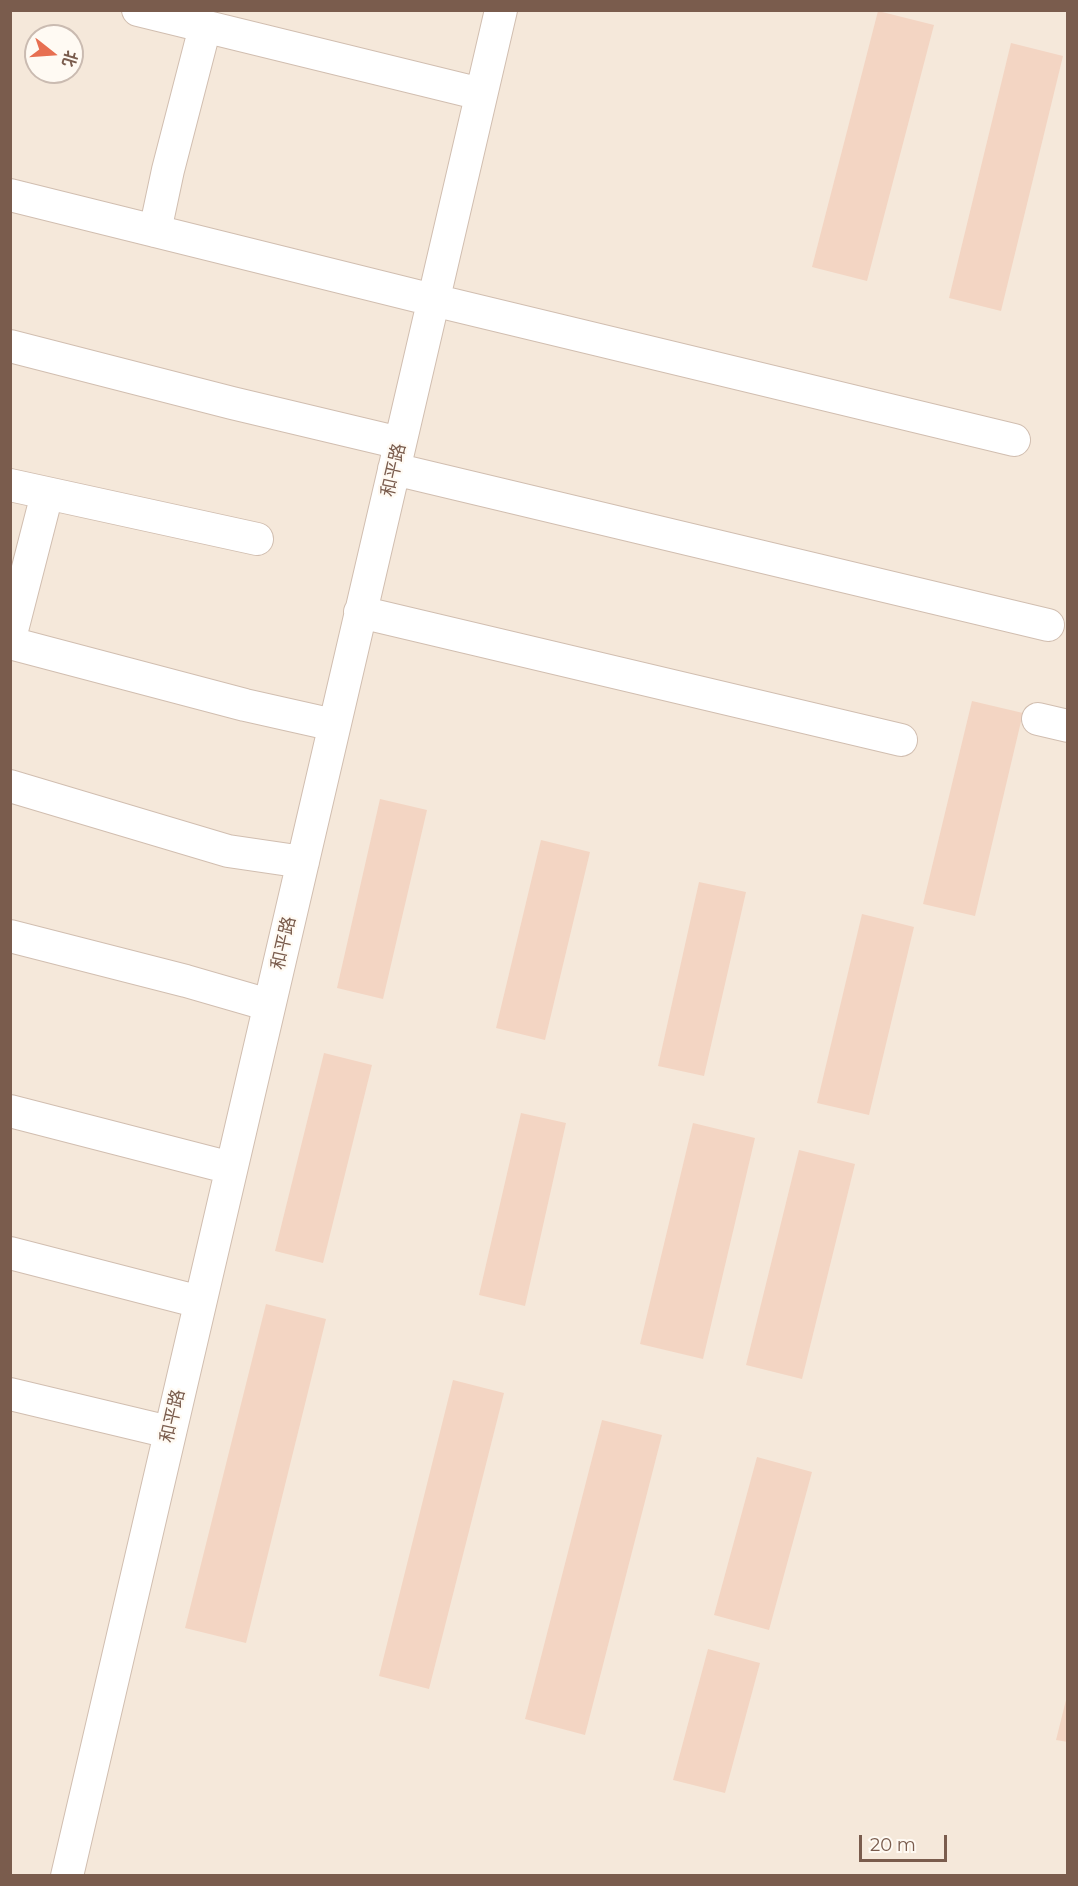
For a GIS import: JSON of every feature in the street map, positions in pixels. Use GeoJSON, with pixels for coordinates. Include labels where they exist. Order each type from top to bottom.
{"type":"FeatureCollection","features":[{"type":"Feature","properties":{"kind":"street"},"geometry":{"type":"LineString","coordinates":[[138,10],[481,94]]}},
{"type":"Feature","properties":{"kind":"street","name":"和平路"},"geometry":{"type":"LineString","coordinates":[[67,1875],[501,10]]}},
{"type":"Feature","properties":{"kind":"street"},"geometry":{"type":"LineString","coordinates":[[155,231],[168,170],[205,27]]}},
{"type":"Feature","properties":{"kind":"street"},"geometry":{"type":"LineString","coordinates":[[10,195],[1014,440]]}},
{"type":"Feature","properties":{"kind":"street"},"geometry":{"type":"LineString","coordinates":[[10,346],[232,403],[397,456],[1048,625]]}},
{"type":"Feature","properties":{"kind":"street"},"geometry":{"type":"LineString","coordinates":[[10,485],[257,539]]}},
{"type":"Feature","properties":{"kind":"street"},"geometry":{"type":"LineString","coordinates":[[10,638],[47,494]]}},
{"type":"Feature","properties":{"kind":"street"},"geometry":{"type":"LineString","coordinates":[[360,612],[901,740]]}},
{"type":"Feature","properties":{"kind":"street"},"geometry":{"type":"LineString","coordinates":[[10,643],[234,702],[334,725]]}},
{"type":"Feature","properties":{"kind":"street"},"geometry":{"type":"LineString","coordinates":[[10,786],[228,851],[303,862]]}},
{"type":"Feature","properties":{"kind":"street"},"geometry":{"type":"LineString","coordinates":[[10,936],[186,981],[269,1005]]}},
{"type":"Feature","properties":{"kind":"street"},"geometry":{"type":"LineString","coordinates":[[10,1111],[231,1168]]}},
{"type":"Feature","properties":{"kind":"street"},"geometry":{"type":"LineString","coordinates":[[10,1253],[200,1302]]}},
{"type":"Feature","properties":{"kind":"street"},"geometry":{"type":"LineString","coordinates":[[10,1394],[169,1432]]}},
{"type":"Feature","properties":{"kind":"shaded area"},"geometry":{"type":"Polygon","coordinates":[[[11,11],[1067,11],[1067,1875],[11,1875],[11,11]]]}},
{"type":"Feature","properties":{"kind":"building"},"geometry":{"type":"Polygon","coordinates":[[[878,11],[934,25],[867,281],[812,267],[878,11]]]}},
{"type":"Feature","properties":{"kind":"building"},"geometry":{"type":"Polygon","coordinates":[[[1011,43],[1063,56],[1001,311],[949,298],[1011,43]]]}},
{"type":"Feature","properties":{"kind":"building"},"geometry":{"type":"Polygon","coordinates":[[[972,701],[1023,713],[975,916],[923,904],[972,701]]]}},
{"type":"Feature","properties":{"kind":"building"},"geometry":{"type":"Polygon","coordinates":[[[380,799],[427,810],[383,999],[337,988],[380,799]]]}},
{"type":"Feature","properties":{"kind":"building"},"geometry":{"type":"Polygon","coordinates":[[[541,840],[590,852],[545,1040],[496,1028],[541,840]]]}},
{"type":"Feature","properties":{"kind":"building"},"geometry":{"type":"Polygon","coordinates":[[[699,882],[746,892],[704,1076],[658,1066],[699,882]]]}},
{"type":"Feature","properties":{"kind":"building"},"geometry":{"type":"Polygon","coordinates":[[[862,914],[914,927],[869,1115],[817,1103],[862,914]]]}},
{"type":"Feature","properties":{"kind":"building"},"geometry":{"type":"Polygon","coordinates":[[[324,1053],[372,1065],[323,1263],[275,1251],[324,1053]]]}},
{"type":"Feature","properties":{"kind":"building"},"geometry":{"type":"Polygon","coordinates":[[[521,1113],[566,1123],[525,1306],[479,1295],[521,1113]]]}},
{"type":"Feature","properties":{"kind":"building"},"geometry":{"type":"Polygon","coordinates":[[[693,1123],[755,1138],[703,1359],[640,1344],[693,1123]]]}},
{"type":"Feature","properties":{"kind":"building"},"geometry":{"type":"Polygon","coordinates":[[[799,1150],[855,1164],[802,1379],[746,1365],[799,1150]]]}},
{"type":"Feature","properties":{"kind":"building"},"geometry":{"type":"Polygon","coordinates":[[[266,1304],[326,1319],[246,1643],[185,1628],[266,1304]]]}},
{"type":"Feature","properties":{"kind":"building"},"geometry":{"type":"Polygon","coordinates":[[[453,1380],[504,1393],[429,1689],[379,1676],[453,1380]]]}},
{"type":"Feature","properties":{"kind":"building"},"geometry":{"type":"Polygon","coordinates":[[[602,1420],[662,1435],[585,1735],[525,1719],[602,1420]]]}},
{"type":"Feature","properties":{"kind":"building"},"geometry":{"type":"Polygon","coordinates":[[[757,1457],[812,1472],[769,1630],[714,1615],[757,1457]]]}},
{"type":"Feature","properties":{"kind":"building"},"geometry":{"type":"Polygon","coordinates":[[[708,1649],[760,1663],[725,1793],[673,1780],[708,1649]]]}},
{"type":"Feature","properties":{"kind":"building"},"geometry":{"type":"Polygon","coordinates":[[[1068,1696],[1068,1742],[1056,1740],[1068,1696]]]}}]}
